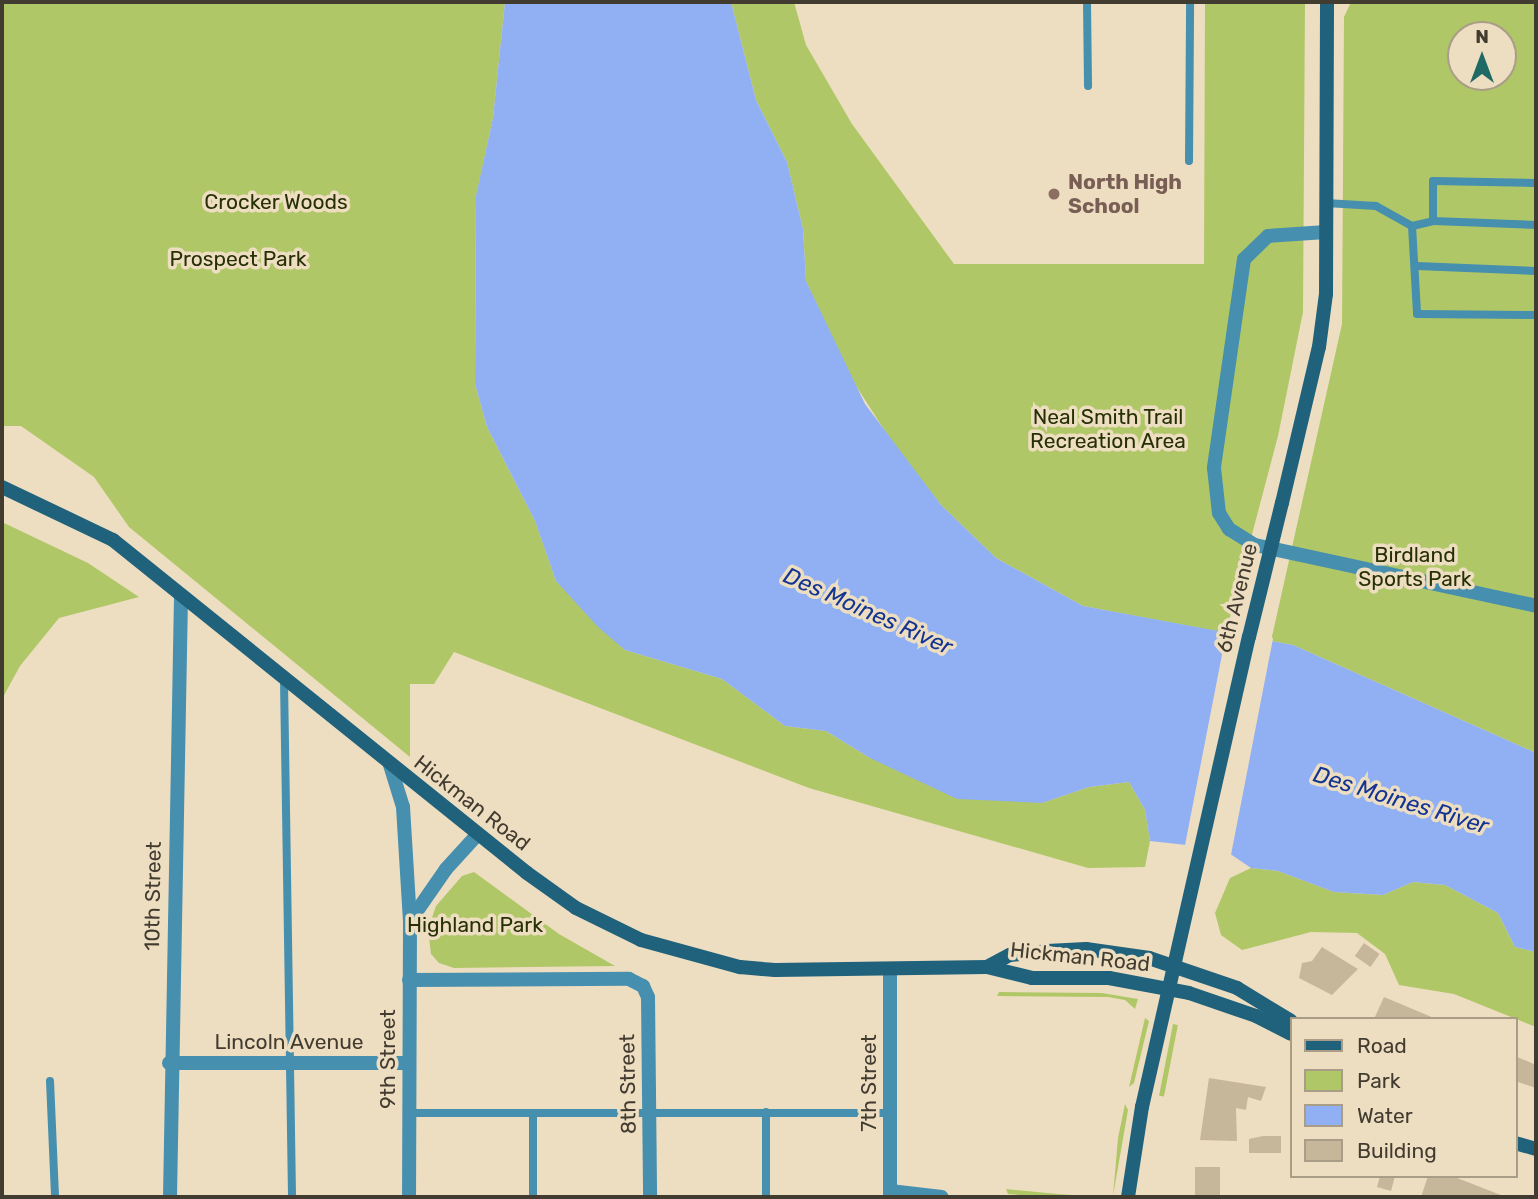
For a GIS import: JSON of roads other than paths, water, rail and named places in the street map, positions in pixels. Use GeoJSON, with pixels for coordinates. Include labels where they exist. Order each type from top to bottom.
{"type":"FeatureCollection","features":[{"type":"Feature","properties":{"kind":"main road","name":"6th Avenue"},"geometry":{"type":"LineString","coordinates":[[1128,1197],[1133,1148],[1190,889],[1323,324],[1327,2]]}},
{"type":"Feature","properties":{"kind":"main road","name":"Hickman Road"},"geometry":{"type":"LineString","coordinates":[[2,487],[113,540],[478,834],[576,908],[641,940],[740,967],[987,967],[1032,978],[1110,978],[1168,989],[1229,1005],[1290,1034]]}},
{"type":"Feature","properties":{"kind":"main road","name":"Hickman Road"},"geometry":{"type":"LineString","coordinates":[[987,967],[1010,955],[1086,949],[1174,964],[1237,989],[1290,1020]]}},
{"type":"Feature","properties":{"kind":"main road"},"geometry":{"type":"LineString","coordinates":[[1517,1144],[1536,1149]]}},
{"type":"Feature","properties":{"kind":"street"},"geometry":{"type":"LineString","coordinates":[[1326,232],[1268,236],[1244,259],[1214,468],[1219,513],[1229,529],[1255,545],[1536,606]]}},
{"type":"Feature","properties":{"kind":"street","name":"10th Street"},"geometry":{"type":"LineString","coordinates":[[170,1197],[169,1063],[181,596]]}},
{"type":"Feature","properties":{"kind":"street","name":"9th Street"},"geometry":{"type":"LineString","coordinates":[[390,765],[403,807],[410,921],[409,1197]]}},
{"type":"Feature","properties":{"kind":"street"},"geometry":{"type":"LineString","coordinates":[[410,921],[446,869],[478,834]]}},
{"type":"Feature","properties":{"kind":"street","name":"7th Street"},"geometry":{"type":"LineString","coordinates":[[890,969],[890,1194]]}},
{"type":"Feature","properties":{"kind":"street","name":"8th Street"},"geometry":{"type":"LineString","coordinates":[[409,980],[629,979],[643,986],[648,997],[650,1197]]}},
{"type":"Feature","properties":{"kind":"street","name":"Lincoln Avenue"},"geometry":{"type":"LineString","coordinates":[[169,1063],[409,1063]]}},
{"type":"Feature","properties":{"kind":"street"},"geometry":{"type":"LineString","coordinates":[[890,1194],[942,1197]]}},
{"type":"Feature","properties":{"kind":"lane"},"geometry":{"type":"LineString","coordinates":[[1087,2],[1088,86]]}},
{"type":"Feature","properties":{"kind":"lane"},"geometry":{"type":"LineString","coordinates":[[1189,161],[1190,2]]}},
{"type":"Feature","properties":{"kind":"lane"},"geometry":{"type":"LineString","coordinates":[[1433,221],[1433,181],[1536,183]]}},
{"type":"Feature","properties":{"kind":"lane"},"geometry":{"type":"LineString","coordinates":[[1326,203],[1376,206],[1412,226],[1433,221],[1536,225]]}},
{"type":"Feature","properties":{"kind":"lane"},"geometry":{"type":"LineString","coordinates":[[1412,226],[1417,266],[1417,314],[1536,315]]}},
{"type":"Feature","properties":{"kind":"lane"},"geometry":{"type":"LineString","coordinates":[[1417,266],[1536,271]]}},
{"type":"Feature","properties":{"kind":"lane"},"geometry":{"type":"LineString","coordinates":[[284,680],[292,1197]]}},
{"type":"Feature","properties":{"kind":"lane"},"geometry":{"type":"LineString","coordinates":[[50,1081],[55,1197]]}},
{"type":"Feature","properties":{"kind":"lane"},"geometry":{"type":"LineString","coordinates":[[766,1112],[766,1197]]}},
{"type":"Feature","properties":{"kind":"lane"},"geometry":{"type":"LineString","coordinates":[[409,1113],[890,1113]]}},
{"type":"Feature","properties":{"kind":"lane"},"geometry":{"type":"LineString","coordinates":[[533,1113],[533,1197]]}},
{"type":"Feature","properties":{"kind":"water","name":"Des Moines River"},"geometry":{"type":"Polygon","coordinates":[[[505,2],[731,2],[756,100],[787,162],[803,229],[806,281],[865,404],[941,505],[996,558],[1083,606],[1293,645],[1536,753],[1536,952],[1515,947],[1498,913],[1445,885],[1413,882],[1383,895],[1334,892],[1278,871],[1251,868],[1223,849],[1150,841],[1145,810],[1129,782],[1089,787],[1042,803],[957,799],[870,758],[826,731],[785,726],[722,679],[625,650],[598,627],[556,581],[535,521],[487,427],[475,384],[476,196],[493,118],[505,2]]]}},
{"type":"Feature","properties":{"kind":"place","name":"North High School"},"geometry":{"type":"Point","coordinates":[1054,194]}},
{"type":"Feature","properties":{"kind":"park label","name":"Crocker Woods"},"geometry":{"type":"Point","coordinates":[276,202]}},
{"type":"Feature","properties":{"kind":"park label","name":"Prospect Park"},"geometry":{"type":"Point","coordinates":[238,259]}},
{"type":"Feature","properties":{"kind":"park label","name":"Neal Smith Trail Recreation Area"},"geometry":{"type":"Point","coordinates":[1108,429]}},
{"type":"Feature","properties":{"kind":"park label","name":"Birdland Sports Park"},"geometry":{"type":"Point","coordinates":[1415,567]}},
{"type":"Feature","properties":{"kind":"park label","name":"Highland Park"},"geometry":{"type":"Point","coordinates":[475,925]}}]}
